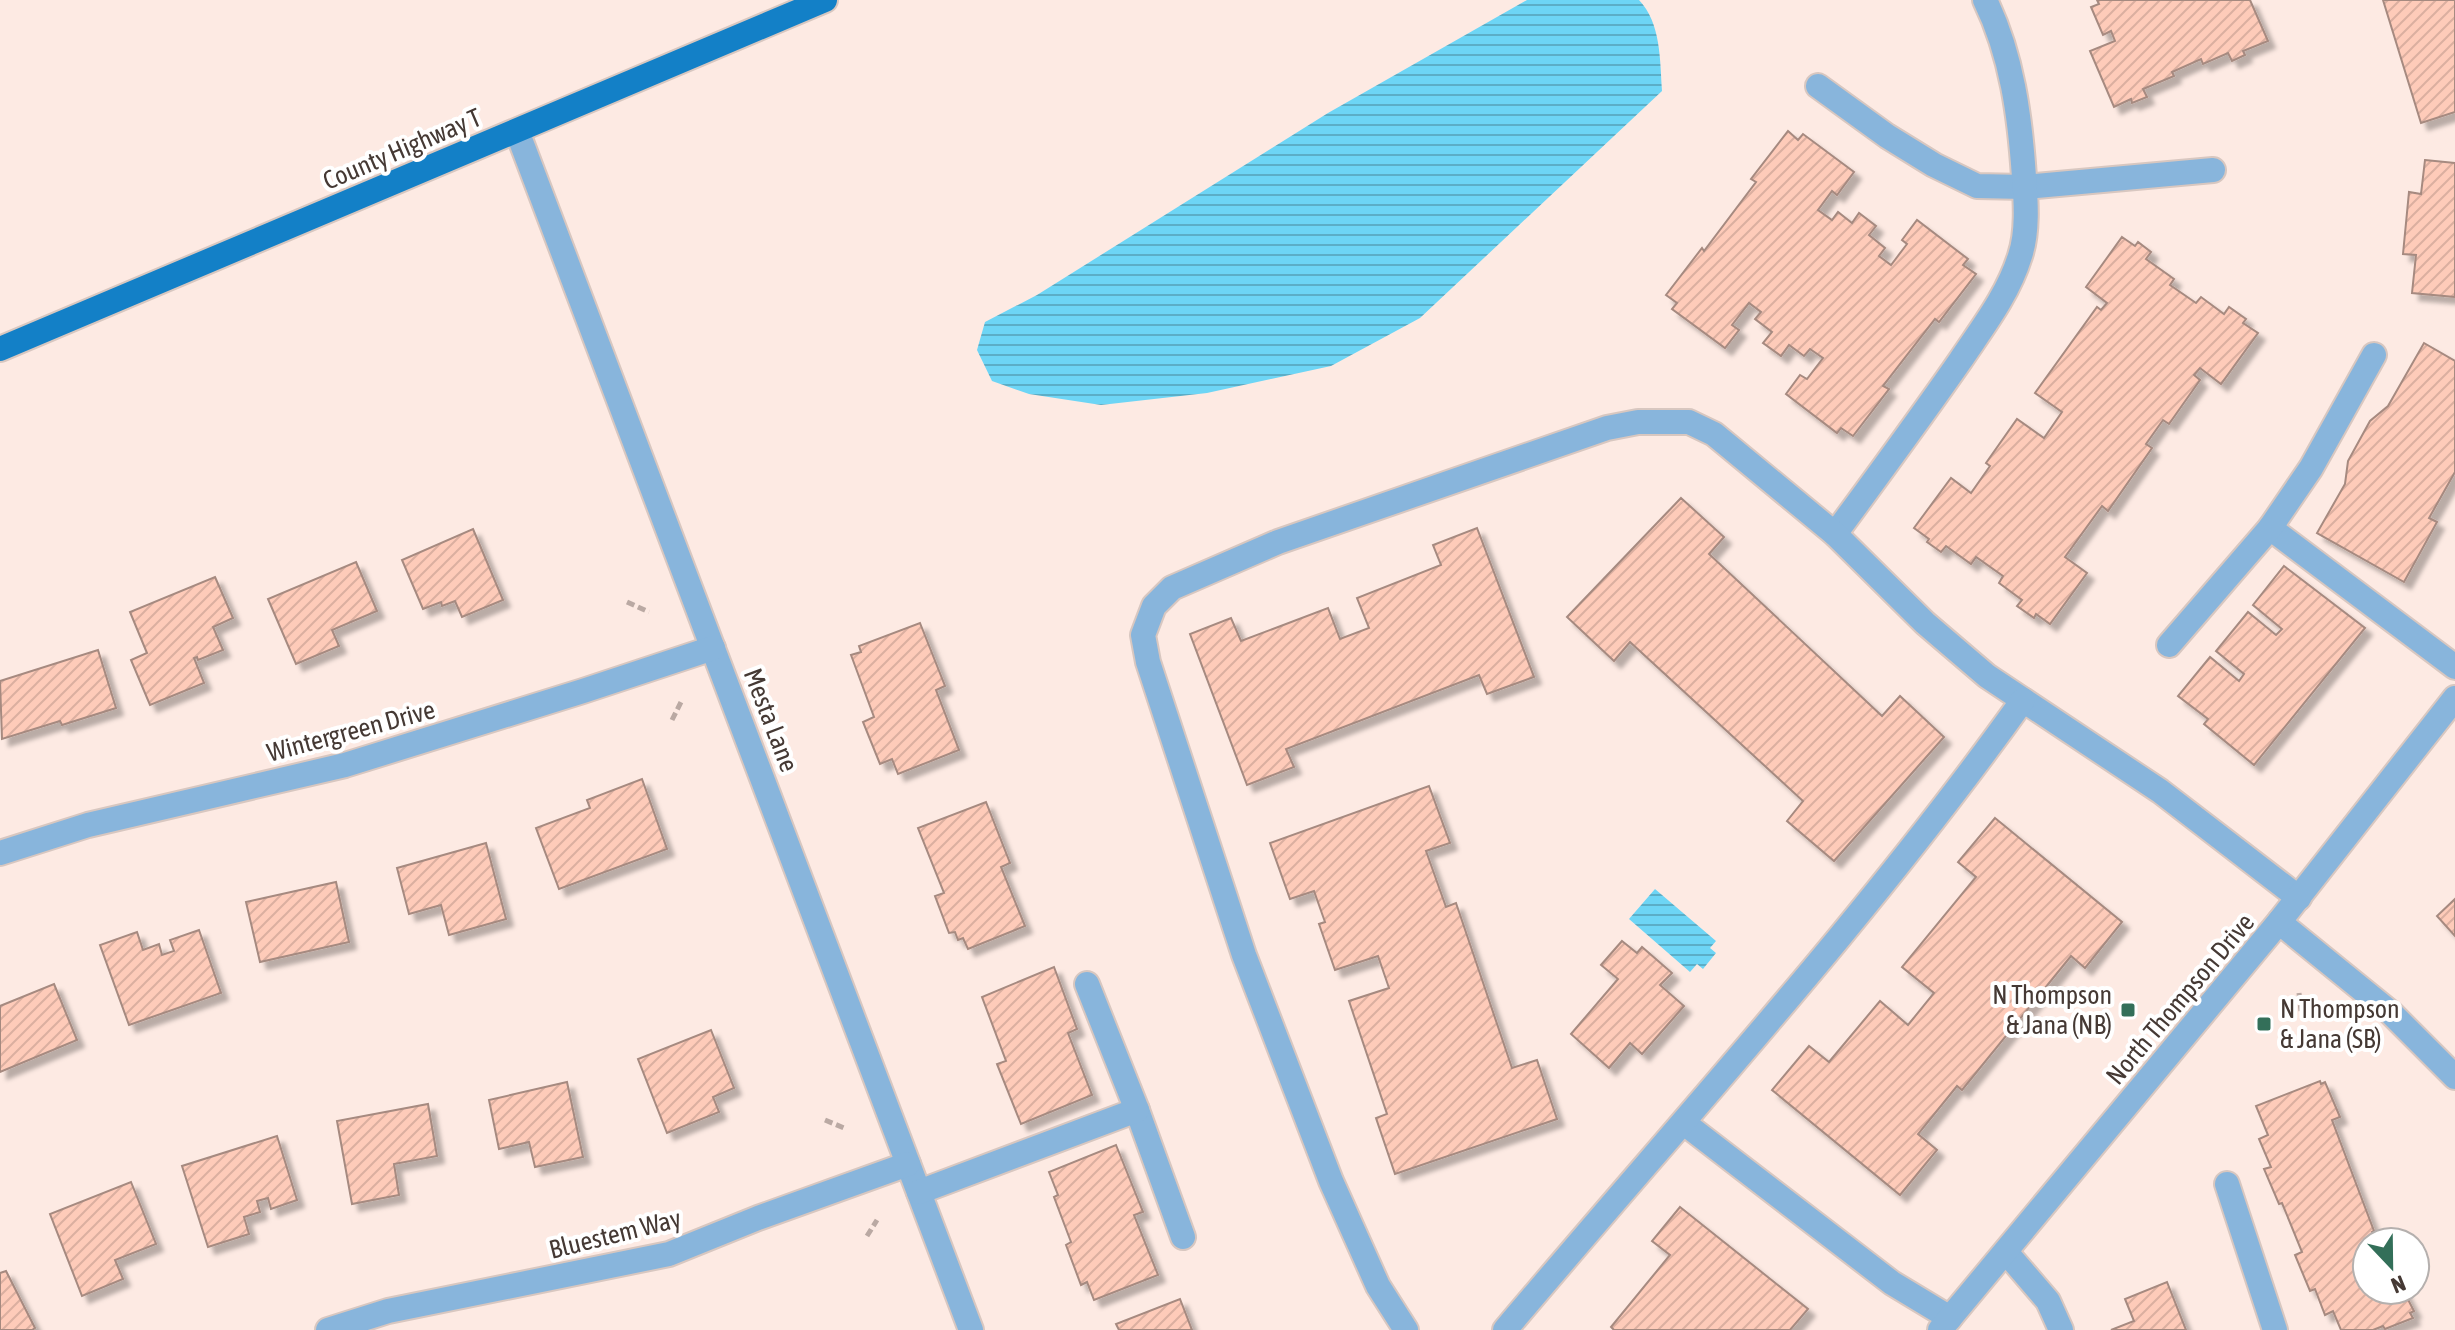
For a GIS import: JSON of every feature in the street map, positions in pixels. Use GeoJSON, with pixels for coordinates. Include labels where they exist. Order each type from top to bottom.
{"type":"FeatureCollection","features":[{"type":"Feature","properties":{"kind":"main road","name":"County Highway T"},"geometry":{"type":"LineString","coordinates":[[0,349],[825,0]]}},
{"type":"Feature","properties":{"kind":"street"},"geometry":{"type":"LineString","coordinates":[[1835,534],[2004,296],[2022,254],[2026,209],[2021,129],[2013,83],[1995,20],[1985,0]]}},
{"type":"Feature","properties":{"kind":"street"},"geometry":{"type":"LineString","coordinates":[[1818,86],[1887,136],[1934,165],[1977,186],[2025,187],[2213,170]]}},
{"type":"Feature","properties":{"kind":"street","name":"Mesta Lane"},"geometry":{"type":"LineString","coordinates":[[517,131],[971,1330]]}},
{"type":"Feature","properties":{"kind":"street"},"geometry":{"type":"LineString","coordinates":[[2169,645],[2270,528],[2311,468],[2374,355]]}},
{"type":"Feature","properties":{"kind":"street"},"geometry":{"type":"LineString","coordinates":[[1406,1330],[1378,1286],[1331,1181],[1244,955],[1148,662],[1143,635],[1154,606],[1172,588],[1278,542],[1607,428],[1638,422],[1689,422],[1714,434],[1835,534],[1925,623],[1987,676],[2160,791],[2299,898]]}},
{"type":"Feature","properties":{"kind":"street"},"geometry":{"type":"LineString","coordinates":[[2270,528],[2455,667]]}},
{"type":"Feature","properties":{"kind":"street","name":"Wintergreen Drive"},"geometry":{"type":"LineString","coordinates":[[0,853],[88,825],[345,765],[713,648]]}},
{"type":"Feature","properties":{"kind":"street","name":"North Thompson Drive"},"geometry":{"type":"LineString","coordinates":[[1945,1324],[2299,898],[2455,698]]}},
{"type":"Feature","properties":{"kind":"street"},"geometry":{"type":"LineString","coordinates":[[1505,1330],[1684,1123],[1962,785],[2023,700]]}},
{"type":"Feature","properties":{"kind":"street"},"geometry":{"type":"LineString","coordinates":[[2279,922],[2391,1013],[2455,1077]]}},
{"type":"Feature","properties":{"kind":"street"},"geometry":{"type":"LineString","coordinates":[[1087,984],[1183,1237]]}},
{"type":"Feature","properties":{"kind":"street"},"geometry":{"type":"LineString","coordinates":[[919,1192],[1137,1110]]}},
{"type":"Feature","properties":{"kind":"street"},"geometry":{"type":"LineString","coordinates":[[1684,1123],[1945,1324]]}},
{"type":"Feature","properties":{"kind":"street","name":"Bluestem Way"},"geometry":{"type":"LineString","coordinates":[[328,1330],[388,1311],[669,1254],[908,1164]]}},
{"type":"Feature","properties":{"kind":"street"},"geometry":{"type":"LineString","coordinates":[[2227,1184],[2275,1330]]}},
{"type":"Feature","properties":{"kind":"street"},"geometry":{"type":"LineString","coordinates":[[2006,1252],[2048,1301],[2061,1330]]}},
{"type":"Feature","properties":{"kind":"path"},"geometry":{"type":"LineString","coordinates":[[627,602],[649,612]]}},
{"type":"Feature","properties":{"kind":"path"},"geometry":{"type":"LineString","coordinates":[[672,720],[682,700]]}},
{"type":"Feature","properties":{"kind":"path"},"geometry":{"type":"LineString","coordinates":[[2299,993],[2301,1011]]}},
{"type":"Feature","properties":{"kind":"path"},"geometry":{"type":"LineString","coordinates":[[825,1120],[844,1128]]}},
{"type":"Feature","properties":{"kind":"path"},"geometry":{"type":"LineString","coordinates":[[867,1236],[877,1220]]}},
{"type":"Feature","properties":{"kind":"water"},"geometry":{"type":"Polygon","coordinates":[[[1527,0],[1639,0],[1655,31],[1662,91],[1420,318],[1331,366],[1207,393],[1101,405],[1029,394],[992,381],[977,350],[985,322],[1037,295],[1328,113],[1527,0]]]}},
{"type":"Feature","properties":{"kind":"water"},"geometry":{"type":"Polygon","coordinates":[[[1655,889],[1716,941],[1710,948],[1716,953],[1703,969],[1697,964],[1690,972],[1629,919],[1655,889]]]}},
{"type":"Feature","properties":{"kind":"building"},"geometry":{"type":"Polygon","coordinates":[[[2097,0],[2250,0],[2268,41],[2243,51],[2245,55],[2232,61],[2228,53],[2203,64],[2201,59],[2172,72],[2174,76],[2143,89],[2147,97],[2132,103],[2131,99],[2114,107],[2090,51],[2115,41],[2111,31],[2103,35],[2091,7],[2099,4],[2097,0]]]}},
{"type":"Feature","properties":{"kind":"building"},"geometry":{"type":"Polygon","coordinates":[[[2383,0],[2455,0],[2455,112],[2421,123],[2383,0]]]}},
{"type":"Feature","properties":{"kind":"building"},"geometry":{"type":"Polygon","coordinates":[[[1788,131],[1798,140],[1803,134],[1854,172],[1837,195],[1832,191],[1818,210],[1832,220],[1838,212],[1852,223],[1859,213],[1876,226],[1869,235],[1885,248],[1879,256],[1891,265],[1907,244],[1902,240],[1917,220],[1968,259],[1963,265],[1976,274],[1939,322],[1935,319],[1883,386],[1889,389],[1853,436],[1841,428],[1837,433],[1786,394],[1800,375],[1807,379],[1823,358],[1810,349],[1804,356],[1789,345],[1781,356],[1763,343],[1772,332],[1755,319],[1761,312],[1749,303],[1732,325],[1739,330],[1725,348],[1672,309],[1677,303],[1666,295],[1756,182],[1751,179],[1788,131]]]}},
{"type":"Feature","properties":{"kind":"building"},"geometry":{"type":"Polygon","coordinates":[[[2425,160],[2455,163],[2455,297],[2412,293],[2416,255],[2403,254],[2409,192],[2421,194],[2425,160]]]}},
{"type":"Feature","properties":{"kind":"building"},"geometry":{"type":"Polygon","coordinates":[[[2122,237],[2135,246],[2138,242],[2151,252],[2146,259],[2174,279],[2170,285],[2196,303],[2201,297],[2224,314],[2229,307],[2246,319],[2243,323],[2258,333],[2221,384],[2200,368],[2194,375],[2200,380],[2169,424],[2163,420],[2146,444],[2152,448],[2108,511],[2102,506],[2065,557],[2087,573],[2050,624],[2017,606],[2022,600],[1999,583],[2003,576],[1976,557],[1971,564],[1946,546],[1941,552],[1914,528],[1951,478],[1971,493],[1990,466],[1986,463],[2017,419],[2044,438],[2062,412],[2035,393],[2097,307],[2101,310],[2107,303],[2086,287],[2122,237]]]}},
{"type":"Feature","properties":{"kind":"building"},"geometry":{"type":"Polygon","coordinates":[[[2424,343],[2455,361],[2455,472],[2429,518],[2437,522],[2404,582],[2317,533],[2345,484],[2348,461],[2370,421],[2388,406],[2424,343]]]}},
{"type":"Feature","properties":{"kind":"building"},"geometry":{"type":"Polygon","coordinates":[[[1681,498],[1724,537],[1709,554],[1882,716],[1900,696],[1944,737],[1834,861],[1787,821],[1803,801],[1630,642],[1614,661],[1567,617],[1681,498]]]}},
{"type":"Feature","properties":{"kind":"building"},"geometry":{"type":"Polygon","coordinates":[[[1477,528],[1534,677],[1487,694],[1479,675],[1286,749],[1294,767],[1247,785],[1190,634],[1231,618],[1241,641],[1328,608],[1340,639],[1369,628],[1357,598],[1441,565],[1433,545],[1477,528]]]}},
{"type":"Feature","properties":{"kind":"building"},"geometry":{"type":"Polygon","coordinates":[[[473,529],[503,600],[462,617],[455,601],[442,606],[441,602],[423,609],[402,560],[473,529]]]}},
{"type":"Feature","properties":{"kind":"building"},"geometry":{"type":"Polygon","coordinates":[[[356,562],[377,611],[332,630],[339,646],[296,664],[268,599],[356,562]]]}},
{"type":"Feature","properties":{"kind":"building"},"geometry":{"type":"Polygon","coordinates":[[[2284,566],[2365,628],[2254,765],[2204,724],[2208,719],[2178,696],[2210,657],[2239,681],[2244,674],[2216,651],[2248,612],[2276,635],[2282,629],[2253,605],[2284,566]]]}},
{"type":"Feature","properties":{"kind":"building"},"geometry":{"type":"Polygon","coordinates":[[[215,577],[233,618],[213,627],[223,650],[198,660],[194,658],[204,683],[150,705],[131,660],[147,653],[130,612],[215,577]]]}},
{"type":"Feature","properties":{"kind":"building"},"geometry":{"type":"Polygon","coordinates":[[[920,623],[945,686],[936,690],[959,750],[898,774],[892,759],[880,764],[863,722],[874,717],[851,655],[861,652],[859,646],[920,623]]]}},
{"type":"Feature","properties":{"kind":"building"},"geometry":{"type":"Polygon","coordinates":[[[98,650],[116,708],[2,739],[0,681],[98,650]]]}},
{"type":"Feature","properties":{"kind":"building"},"geometry":{"type":"Polygon","coordinates":[[[642,779],[667,849],[559,889],[536,828],[590,808],[587,800],[642,779]]]}},
{"type":"Feature","properties":{"kind":"building"},"geometry":{"type":"Polygon","coordinates":[[[1429,786],[1450,843],[1426,851],[1446,907],[1456,903],[1512,1068],[1537,1060],[1557,1119],[1395,1174],[1376,1118],[1387,1114],[1349,1001],[1389,988],[1378,956],[1335,970],[1319,924],[1325,922],[1314,891],[1290,899],[1270,843],[1429,786]]]}},
{"type":"Feature","properties":{"kind":"building"},"geometry":{"type":"Polygon","coordinates":[[[986,802],[1010,863],[1001,867],[1025,926],[968,949],[963,938],[958,940],[955,932],[949,933],[935,896],[944,893],[918,828],[986,802]]]}},
{"type":"Feature","properties":{"kind":"building"},"geometry":{"type":"Polygon","coordinates":[[[1995,818],[2122,922],[2085,968],[2071,956],[1962,1090],[1957,1086],[1918,1134],[1937,1150],[1900,1195],[1772,1090],[1809,1046],[1829,1062],[1880,1001],[1908,1025],[1934,993],[1902,967],[1976,877],[1958,862],[1995,818]]]}},
{"type":"Feature","properties":{"kind":"building"},"geometry":{"type":"Polygon","coordinates":[[[486,843],[506,919],[449,935],[441,905],[409,914],[397,868],[486,843]]]}},
{"type":"Feature","properties":{"kind":"building"},"geometry":{"type":"Polygon","coordinates":[[[336,882],[349,942],[260,962],[246,902],[336,882]]]}},
{"type":"Feature","properties":{"kind":"building"},"geometry":{"type":"Polygon","coordinates":[[[2455,899],[2455,936],[2437,916],[2455,899]]]}},
{"type":"Feature","properties":{"kind":"building"},"geometry":{"type":"Polygon","coordinates":[[[199,930],[221,993],[129,1025],[100,945],[137,932],[143,950],[159,944],[162,955],[174,951],[170,940],[199,930]]]}},
{"type":"Feature","properties":{"kind":"building"},"geometry":{"type":"Polygon","coordinates":[[[1622,941],[1637,953],[1642,947],[1672,973],[1660,985],[1684,1006],[1642,1054],[1630,1043],[1609,1068],[1571,1034],[1618,979],[1601,965],[1622,941]]]}},
{"type":"Feature","properties":{"kind":"building"},"geometry":{"type":"Polygon","coordinates":[[[1054,967],[1077,1029],[1068,1033],[1092,1095],[1021,1124],[997,1064],[1006,1061],[982,997],[1054,967]]]}},
{"type":"Feature","properties":{"kind":"building"},"geometry":{"type":"Polygon","coordinates":[[[54,984],[77,1040],[0,1072],[0,1006],[54,984]]]}},
{"type":"Feature","properties":{"kind":"building"},"geometry":{"type":"Polygon","coordinates":[[[711,1030],[734,1088],[713,1097],[719,1112],[667,1133],[638,1059],[711,1030]]]}},
{"type":"Feature","properties":{"kind":"building"},"geometry":{"type":"Polygon","coordinates":[[[2320,1081],[2321,1084],[2325,1082],[2340,1117],[2332,1120],[2372,1226],[2351,1226],[2351,1306],[2411,1306],[2413,1318],[2385,1329],[2383,1326],[2373,1330],[2341,1330],[2333,1311],[2325,1315],[2315,1289],[2310,1291],[2295,1255],[2302,1252],[2264,1169],[2271,1167],[2259,1139],[2268,1135],[2256,1106],[2320,1081]]]}},
{"type":"Feature","properties":{"kind":"building"},"geometry":{"type":"Polygon","coordinates":[[[567,1082],[583,1157],[535,1167],[529,1142],[499,1149],[489,1100],[567,1082]]]}},
{"type":"Feature","properties":{"kind":"building"},"geometry":{"type":"Polygon","coordinates":[[[428,1104],[437,1156],[394,1164],[399,1195],[352,1204],[337,1121],[428,1104]]]}},
{"type":"Feature","properties":{"kind":"building"},"geometry":{"type":"Polygon","coordinates":[[[277,1136],[297,1200],[271,1209],[268,1198],[257,1201],[260,1212],[244,1217],[249,1234],[208,1247],[182,1166],[277,1136]]]}},
{"type":"Feature","properties":{"kind":"building"},"geometry":{"type":"Polygon","coordinates":[[[1116,1145],[1143,1212],[1134,1215],[1158,1275],[1094,1300],[1087,1282],[1081,1285],[1066,1245],[1071,1242],[1054,1197],[1058,1195],[1049,1172],[1116,1145]]]}},
{"type":"Feature","properties":{"kind":"building"},"geometry":{"type":"Polygon","coordinates":[[[131,1182],[156,1244],[115,1260],[123,1279],[82,1296],[50,1214],[131,1182]]]}},
{"type":"Feature","properties":{"kind":"building"},"geometry":{"type":"Polygon","coordinates":[[[1680,1207],[1808,1309],[1790,1330],[1614,1330],[1611,1327],[1670,1255],[1652,1241],[1680,1207]]]}},
{"type":"Feature","properties":{"kind":"building"},"geometry":{"type":"Polygon","coordinates":[[[6,1271],[35,1328],[32,1330],[0,1330],[0,1273],[6,1271]]]}},
{"type":"Feature","properties":{"kind":"building"},"geometry":{"type":"Polygon","coordinates":[[[2167,1282],[2186,1330],[2111,1330],[2134,1321],[2125,1299],[2167,1282]]]}},
{"type":"Feature","properties":{"kind":"building"},"geometry":{"type":"Polygon","coordinates":[[[1180,1299],[1192,1330],[1119,1330],[1116,1324],[1180,1299]]]}},
{"type":"Feature","properties":{"kind":"place","name":"N Thompson & Jana (NB)"},"geometry":{"type":"Point","coordinates":[2128,1010]}},
{"type":"Feature","properties":{"kind":"place","name":"N Thompson & Jana (SB)"},"geometry":{"type":"Point","coordinates":[2264,1024]}}]}
